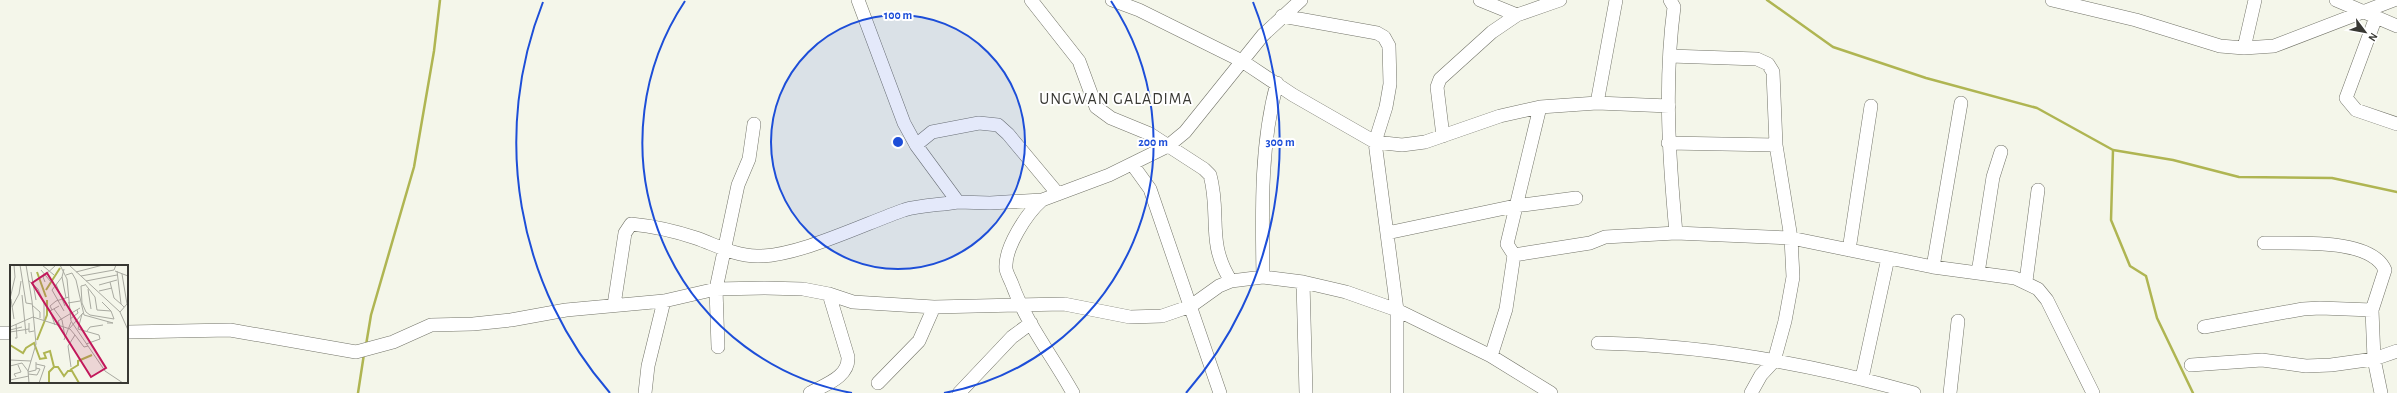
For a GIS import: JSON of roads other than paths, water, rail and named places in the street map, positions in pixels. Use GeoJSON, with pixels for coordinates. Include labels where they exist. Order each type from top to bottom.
{"type":"FeatureCollection","features":[{"type":"Feature","properties":{"kind":"street"},"geometry":{"type":"LineString","coordinates":[[858,0],[904,123],[916,145],[958,202]]}},
{"type":"Feature","properties":{"kind":"street"},"geometry":{"type":"LineString","coordinates":[[1031,0],[1079,61],[1096,107],[1111,118],[1150,134],[1210,175],[1216,249],[1221,266],[1231,281]]}},
{"type":"Feature","properties":{"kind":"street"},"geometry":{"type":"LineString","coordinates":[[1112,0],[1152,16],[1242,61],[1299,99],[1375,142],[1402,144],[1426,142],[1500,116],[1540,106],[1597,103],[1669,106]]}},
{"type":"Feature","properties":{"kind":"street"},"geometry":{"type":"LineString","coordinates":[[614,305],[625,233],[631,224],[645,225],[695,238],[724,250],[755,256],[767,256],[806,245],[906,210],[958,202],[990,203],[1042,200],[1132,164],[1168,146],[1185,132],[1242,61],[1282,16],[1301,0]]}},
{"type":"Feature","properties":{"kind":"street"},"geometry":{"type":"LineString","coordinates":[[1480,0],[1517,14]]}},
{"type":"Feature","properties":{"kind":"street"},"geometry":{"type":"LineString","coordinates":[[1442,136],[1438,87],[1440,79],[1492,32],[1517,14],[1560,0]]}},
{"type":"Feature","properties":{"kind":"street"},"geometry":{"type":"LineString","coordinates":[[1597,103],[1616,0]]}},
{"type":"Feature","properties":{"kind":"street"},"geometry":{"type":"LineString","coordinates":[[1670,0],[1674,7],[1670,56],[1668,143],[1676,233]]}},
{"type":"Feature","properties":{"kind":"street"},"geometry":{"type":"LineString","coordinates":[[2052,0],[2136,20],[2220,46],[2244,48],[2274,46],[2370,14],[2394,0]]}},
{"type":"Feature","properties":{"kind":"street"},"geometry":{"type":"LineString","coordinates":[[2244,48],[2255,0]]}},
{"type":"Feature","properties":{"kind":"street"},"geometry":{"type":"LineString","coordinates":[[2336,0],[2397,26]]}},
{"type":"Feature","properties":{"kind":"street"},"geometry":{"type":"LineString","coordinates":[[2370,14],[2346,98],[2356,110],[2397,124]]}},
{"type":"Feature","properties":{"kind":"street"},"geometry":{"type":"LineString","coordinates":[[1282,16],[1377,33],[1384,37],[1389,46],[1390,84],[1375,142],[1397,310],[1396,393]]}},
{"type":"Feature","properties":{"kind":"street"},"geometry":{"type":"LineString","coordinates":[[1670,56],[1757,59],[1768,64],[1773,72],[1776,145],[1791,238],[1793,277],[1785,321],[1774,361],[1761,375],[1751,393]]}},
{"type":"Feature","properties":{"kind":"street"},"geometry":{"type":"LineString","coordinates":[[1263,277],[1262,206],[1265,155],[1269,114],[1277,83]]}},
{"type":"Feature","properties":{"kind":"street"},"geometry":{"type":"LineString","coordinates":[[1933,267],[1961,103]]}},
{"type":"Feature","properties":{"kind":"street"},"geometry":{"type":"LineString","coordinates":[[1491,356],[1506,309],[1514,255],[1508,244],[1515,206],[1540,106]]}},
{"type":"Feature","properties":{"kind":"street"},"geometry":{"type":"LineString","coordinates":[[1849,250],[1871,106]]}},
{"type":"Feature","properties":{"kind":"street"},"geometry":{"type":"LineString","coordinates":[[916,145],[932,132],[979,123],[998,125],[1008,134],[1058,194]]}},
{"type":"Feature","properties":{"kind":"street"},"geometry":{"type":"LineString","coordinates":[[718,347],[716,289],[738,185],[750,159],[754,124]]}},
{"type":"Feature","properties":{"kind":"street"},"geometry":{"type":"LineString","coordinates":[[1668,143],[1776,145]]}},
{"type":"Feature","properties":{"kind":"street"},"geometry":{"type":"LineString","coordinates":[[1978,273],[1993,177],[2001,152]]}},
{"type":"Feature","properties":{"kind":"street"},"geometry":{"type":"LineString","coordinates":[[1132,164],[1150,189],[1220,393]]}},
{"type":"Feature","properties":{"kind":"street"},"geometry":{"type":"LineString","coordinates":[[2026,281],[2038,190]]}},
{"type":"Feature","properties":{"kind":"street"},"geometry":{"type":"LineString","coordinates":[[1387,233],[1515,206],[1576,198]]}},
{"type":"Feature","properties":{"kind":"street"},"geometry":{"type":"LineString","coordinates":[[1042,200],[1032,209],[1019,230],[1010,250],[1006,269],[1020,305],[1073,393]]}},
{"type":"Feature","properties":{"kind":"street"},"geometry":{"type":"LineString","coordinates":[[1514,255],[1590,243],[1605,237],[1676,233],[1791,238],[1933,267],[2026,281],[2038,289],[2047,300],[2093,393]]}},
{"type":"Feature","properties":{"kind":"street"},"geometry":{"type":"LineString","coordinates":[[2264,243],[2329,245],[2362,249],[2376,256],[2385,270],[2372,310],[2374,359],[2382,393]]}},
{"type":"Feature","properties":{"kind":"street"},"geometry":{"type":"LineString","coordinates":[[1862,378],[1888,258]]}},
{"type":"Feature","properties":{"kind":"street"},"geometry":{"type":"LineString","coordinates":[[128,332],[230,330],[359,351],[393,342],[431,325],[473,324],[511,320],[566,310],[664,301],[716,289],[804,289],[830,294],[853,302],[934,307],[1064,304],[1130,317],[1162,316],[1191,306],[1219,286],[1231,281],[1263,277],[1303,282],[1346,292],[1397,310],[1491,356],[1551,393]]}},
{"type":"Feature","properties":{"kind":"street"},"geometry":{"type":"LineString","coordinates":[[1303,282],[1306,393]]}},
{"type":"Feature","properties":{"kind":"street"},"geometry":{"type":"LineString","coordinates":[[810,393],[846,372],[848,365],[848,357],[830,294]]}},
{"type":"Feature","properties":{"kind":"street"},"geometry":{"type":"LineString","coordinates":[[645,393],[648,366],[664,301]]}},
{"type":"Feature","properties":{"kind":"street"},"geometry":{"type":"LineString","coordinates":[[878,382],[919,341],[934,307]]}},
{"type":"Feature","properties":{"kind":"street"},"geometry":{"type":"LineString","coordinates":[[2204,327],[2303,309],[2320,308],[2372,310]]}},
{"type":"Feature","properties":{"kind":"street"},"geometry":{"type":"LineString","coordinates":[[1950,393],[1958,321]]}},
{"type":"Feature","properties":{"kind":"street"},"geometry":{"type":"LineString","coordinates":[[959,393],[1012,337],[1031,323]]}},
{"type":"Feature","properties":{"kind":"street"},"geometry":{"type":"LineString","coordinates":[[1598,343],[1645,344],[1774,361],[1862,378],[1914,393]]}},
{"type":"Feature","properties":{"kind":"street"},"geometry":{"type":"LineString","coordinates":[[2191,365],[2262,360],[2306,366],[2331,366],[2374,359],[2397,351]]}},
{"type":"Feature","properties":{"kind":"waterway"},"geometry":{"type":"LineString","coordinates":[[366,345],[371,315],[414,167],[434,51],[440,0]]}},
{"type":"Feature","properties":{"kind":"waterway"},"geometry":{"type":"LineString","coordinates":[[1767,0],[1833,47],[1926,78],[2037,108],[2113,150],[2173,160],[2239,177],[2332,178],[2397,192]]}},
{"type":"Feature","properties":{"kind":"waterway"},"geometry":{"type":"LineString","coordinates":[[2113,150],[2111,220],[2130,266],[2146,276],[2157,318],[2193,393]]}},
{"type":"Feature","properties":{"kind":"waterway"},"geometry":{"type":"LineString","coordinates":[[358,393],[364,354]]}},
{"type":"Feature","properties":{"kind":"district","name":"UNGWAN GALADIMA"},"geometry":{"type":"Point","coordinates":[1116,99]}}]}
